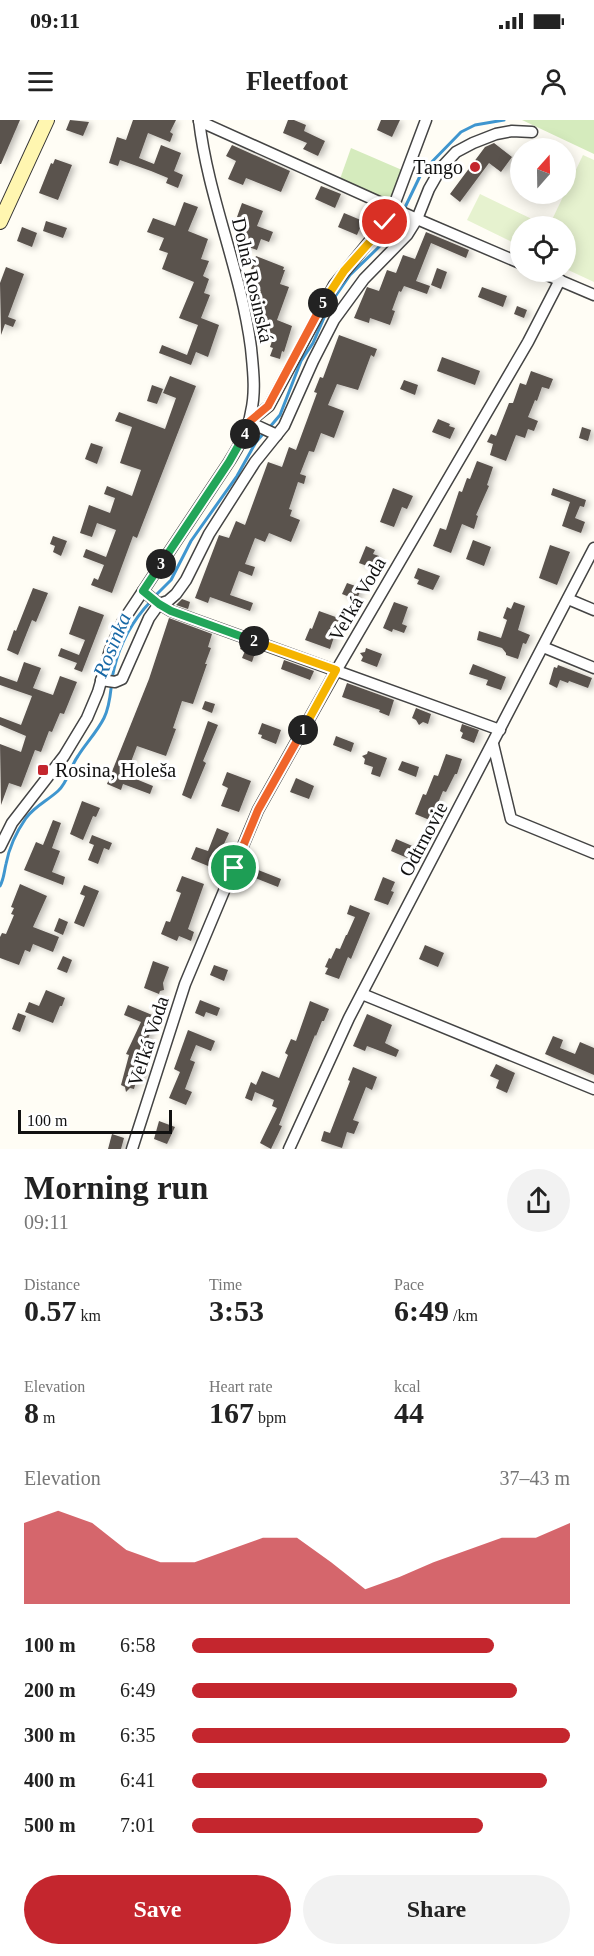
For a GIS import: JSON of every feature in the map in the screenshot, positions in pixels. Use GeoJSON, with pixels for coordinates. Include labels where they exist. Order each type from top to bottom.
{"type":"FeatureCollection","features":[{"type":"Feature","properties":{"kind":"street"},"geometry":{"type":"LineString","coordinates":[[0,222],[47,120]]}},
{"type":"Feature","properties":{"kind":"street"},"geometry":{"type":"LineString","coordinates":[[152,598],[168,601],[186,580],[209,534],[255,462],[271,432],[291,414],[313,361],[334,320],[364,279],[407,235],[405,213],[426,120]]}},
{"type":"Feature","properties":{"kind":"street"},"geometry":{"type":"LineString","coordinates":[[199,121],[510,259]]}},
{"type":"Feature","properties":{"kind":"street","name":"Dolná Rosinská"},"geometry":{"type":"LineString","coordinates":[[0,847],[12,823],[73,743],[108,682],[110,650],[117,634],[152,598],[243,438],[249,422],[254,397],[249,336],[240,291],[207,168],[199,121]]}},
{"type":"Feature","properties":{"kind":"street"},"geometry":{"type":"LineString","coordinates":[[271,432],[249,422],[268,406],[334,285],[356,256],[376,235],[405,213],[429,189],[441,168],[456,152],[496,134],[512,131],[532,132]]}},
{"type":"Feature","properties":{"kind":"street","name":"Veľká Voda"},"geometry":{"type":"LineString","coordinates":[[132,1149],[185,984],[258,810],[336,670],[528,342],[559,282]]}},
{"type":"Feature","properties":{"kind":"street"},"geometry":{"type":"LineString","coordinates":[[565,282],[594,295]]}},
{"type":"Feature","properties":{"kind":"street","name":"Odtrnovie"},"geometry":{"type":"LineString","coordinates":[[289,1149],[362,994],[594,548]]}},
{"type":"Feature","properties":{"kind":"street"},"geometry":{"type":"LineString","coordinates":[[152,598],[171,611],[500,730]]}},
{"type":"Feature","properties":{"kind":"street"},"geometry":{"type":"LineString","coordinates":[[108,682],[122,679],[149,618],[152,598]]}},
{"type":"Feature","properties":{"kind":"street"},"geometry":{"type":"LineString","coordinates":[[568,599],[594,610]]}},
{"type":"Feature","properties":{"kind":"street"},"geometry":{"type":"LineString","coordinates":[[543,647],[594,668]]}},
{"type":"Feature","properties":{"kind":"street"},"geometry":{"type":"LineString","coordinates":[[493,744],[511,819],[594,853]]}},
{"type":"Feature","properties":{"kind":"street"},"geometry":{"type":"LineString","coordinates":[[362,994],[594,1089]]}},
{"type":"Feature","properties":{"kind":"green space"},"geometry":{"type":"Polygon","coordinates":[[[522,120],[594,120],[594,154],[576,146],[576,138],[560,138],[522,120]]]}},
{"type":"Feature","properties":{"kind":"green space"},"geometry":{"type":"Polygon","coordinates":[[[351,148],[402,170],[390,201],[340,179],[351,148]]]}},
{"type":"Feature","properties":{"kind":"green space"},"geometry":{"type":"Polygon","coordinates":[[[583,155],[594,160],[594,282],[576,274],[576,216],[554,216],[560,204],[576,204],[576,170],[583,155]]]}},
{"type":"Feature","properties":{"kind":"green space"},"geometry":{"type":"Polygon","coordinates":[[[480,194],[526,216],[510,216],[510,241],[467,220],[480,194]]]}},
{"type":"Feature","properties":{"kind":"building"},"geometry":{"type":"Polygon","coordinates":[[[0,120],[20,120],[1,164],[0,164],[0,120]]]}},
{"type":"Feature","properties":{"kind":"building"},"geometry":{"type":"Polygon","coordinates":[[[70,120],[89,122],[83,136],[66,130],[70,120]]]}},
{"type":"Feature","properties":{"kind":"building"},"geometry":{"type":"Polygon","coordinates":[[[133,120],[176,120],[170,132],[173,134],[170,142],[148,133],[139,158],[154,164],[161,145],[181,153],[174,171],[183,175],[178,188],[166,183],[168,178],[151,171],[120,160],[118,166],[109,163],[117,137],[126,140],[133,120]]]}},
{"type":"Feature","properties":{"kind":"building"},"geometry":{"type":"Polygon","coordinates":[[[288,120],[306,125],[304,131],[325,141],[318,156],[303,149],[307,143],[283,133],[288,120]]]}},
{"type":"Feature","properties":{"kind":"building"},"geometry":{"type":"Polygon","coordinates":[[[381,120],[400,120],[392,137],[377,130],[381,120]]]}},
{"type":"Feature","properties":{"kind":"building"},"geometry":{"type":"Polygon","coordinates":[[[494,143],[510,155],[510,160],[501,172],[489,163],[460,202],[450,194],[485,147],[494,143]]]}},
{"type":"Feature","properties":{"kind":"building"},"geometry":{"type":"Polygon","coordinates":[[[232,145],[290,171],[281,192],[246,178],[243,185],[228,179],[236,161],[226,156],[232,145]]]}},
{"type":"Feature","properties":{"kind":"building"},"geometry":{"type":"Polygon","coordinates":[[[55,159],[72,165],[58,200],[39,193],[51,163],[53,164],[55,159]]]}},
{"type":"Feature","properties":{"kind":"building"},"geometry":{"type":"Polygon","coordinates":[[[321,186],[341,194],[335,208],[315,199],[321,186]]]}},
{"type":"Feature","properties":{"kind":"building"},"geometry":{"type":"Polygon","coordinates":[[[184,202],[198,207],[188,231],[208,239],[201,259],[209,261],[203,276],[209,279],[204,293],[210,295],[201,318],[219,325],[208,357],[196,352],[191,365],[159,353],[162,345],[187,355],[198,325],[179,318],[194,282],[162,269],[168,253],[159,250],[164,238],[147,232],[153,218],[175,226],[184,202]]]}},
{"type":"Feature","properties":{"kind":"building"},"geometry":{"type":"Polygon","coordinates":[[[242,203],[263,211],[257,226],[273,232],[269,242],[261,239],[257,250],[237,243],[246,220],[237,217],[242,203]]]}},
{"type":"Feature","properties":{"kind":"building"},"geometry":{"type":"Polygon","coordinates":[[[344,213],[363,221],[357,235],[338,227],[344,213]]]}},
{"type":"Feature","properties":{"kind":"building"},"geometry":{"type":"Polygon","coordinates":[[[46,221],[67,228],[63,238],[43,231],[46,221]]]}},
{"type":"Feature","properties":{"kind":"building"},"geometry":{"type":"Polygon","coordinates":[[[22,227],[37,233],[32,247],[17,241],[22,227]]]}},
{"type":"Feature","properties":{"kind":"building"},"geometry":{"type":"Polygon","coordinates":[[[426,232],[469,250],[466,258],[431,243],[416,281],[430,286],[427,294],[404,286],[401,292],[399,291],[392,310],[395,311],[390,325],[370,318],[369,323],[354,318],[367,287],[379,291],[387,270],[396,273],[403,255],[415,259],[426,232]]]}},
{"type":"Feature","properties":{"kind":"building"},"geometry":{"type":"Polygon","coordinates":[[[256,256],[284,267],[280,284],[289,287],[277,320],[292,326],[280,359],[270,356],[274,335],[259,330],[265,311],[255,308],[261,291],[253,288],[259,272],[251,269],[256,256]]]}},
{"type":"Feature","properties":{"kind":"building"},"geometry":{"type":"Polygon","coordinates":[[[6,267],[24,274],[8,317],[16,320],[13,327],[5,324],[1,335],[0,283],[6,267]]]}},
{"type":"Feature","properties":{"kind":"building"},"geometry":{"type":"Polygon","coordinates":[[[437,268],[447,272],[441,289],[431,285],[437,268]]]}},
{"type":"Feature","properties":{"kind":"building"},"geometry":{"type":"Polygon","coordinates":[[[482,287],[507,296],[503,307],[478,297],[482,287]]]}},
{"type":"Feature","properties":{"kind":"building"},"geometry":{"type":"Polygon","coordinates":[[[517,306],[527,310],[524,318],[514,314],[517,306]]]}},
{"type":"Feature","properties":{"kind":"building"},"geometry":{"type":"Polygon","coordinates":[[[339,335],[377,349],[374,357],[371,355],[358,390],[337,384],[328,405],[344,411],[334,438],[321,433],[314,452],[309,451],[300,474],[306,476],[304,484],[298,482],[289,509],[292,510],[290,516],[300,520],[291,542],[269,533],[265,542],[255,538],[245,564],[255,567],[252,576],[239,571],[230,595],[253,603],[250,611],[210,597],[208,603],[195,598],[219,535],[229,538],[236,521],[245,525],[268,462],[282,467],[289,447],[296,450],[317,393],[314,392],[320,377],[323,378],[339,335]]]}},
{"type":"Feature","properties":{"kind":"building"},"geometry":{"type":"Polygon","coordinates":[[[442,357],[480,371],[475,385],[437,371],[442,357]]]}},
{"type":"Feature","properties":{"kind":"building"},"geometry":{"type":"Polygon","coordinates":[[[531,371],[553,379],[549,389],[542,387],[528,417],[538,421],[534,431],[528,429],[525,438],[516,435],[506,461],[490,455],[493,444],[487,442],[491,434],[496,436],[509,403],[513,403],[520,383],[526,385],[531,371]]]}},
{"type":"Feature","properties":{"kind":"building"},"geometry":{"type":"Polygon","coordinates":[[[170,376],[196,386],[137,538],[133,536],[112,593],[91,585],[94,578],[98,580],[104,565],[83,557],[86,549],[106,557],[116,530],[97,523],[92,537],[80,533],[89,505],[110,513],[115,498],[104,494],[107,486],[132,496],[141,470],[120,463],[132,427],[115,421],[119,412],[165,429],[176,398],[163,393],[170,376]]]}},
{"type":"Feature","properties":{"kind":"building"},"geometry":{"type":"Polygon","coordinates":[[[404,380],[418,385],[415,395],[400,389],[404,380]]]}},
{"type":"Feature","properties":{"kind":"building"},"geometry":{"type":"Polygon","coordinates":[[[152,385],[163,389],[157,404],[147,401],[152,385]]]}},
{"type":"Feature","properties":{"kind":"building"},"geometry":{"type":"Polygon","coordinates":[[[438,419],[455,428],[450,439],[432,432],[438,419]]]}},
{"type":"Feature","properties":{"kind":"building"},"geometry":{"type":"Polygon","coordinates":[[[582,427],[591,430],[588,441],[579,438],[582,427]]]}},
{"type":"Feature","properties":{"kind":"building"},"geometry":{"type":"Polygon","coordinates":[[[91,443],[103,447],[97,464],[85,459],[91,443]]]}},
{"type":"Feature","properties":{"kind":"building"},"geometry":{"type":"Polygon","coordinates":[[[477,461],[493,467],[487,485],[489,486],[476,515],[478,516],[474,529],[462,524],[451,553],[433,546],[440,528],[446,530],[459,491],[462,492],[467,478],[470,479],[477,461]]]}},
{"type":"Feature","properties":{"kind":"building"},"geometry":{"type":"Polygon","coordinates":[[[393,488],[413,496],[407,509],[402,507],[394,527],[380,522],[393,488]]]}},
{"type":"Feature","properties":{"kind":"building"},"geometry":{"type":"Polygon","coordinates":[[[553,488],[586,500],[584,507],[580,506],[575,518],[585,522],[581,533],[562,526],[570,502],[551,495],[553,488]]]}},
{"type":"Feature","properties":{"kind":"building"},"geometry":{"type":"Polygon","coordinates":[[[53,536],[67,541],[61,556],[53,552],[55,546],[50,544],[53,536]]]}},
{"type":"Feature","properties":{"kind":"building"},"geometry":{"type":"Polygon","coordinates":[[[473,540],[491,547],[484,566],[466,559],[473,540]]]}},
{"type":"Feature","properties":{"kind":"building"},"geometry":{"type":"Polygon","coordinates":[[[550,545],[570,552],[557,585],[539,578],[550,545]]]}},
{"type":"Feature","properties":{"kind":"building"},"geometry":{"type":"Polygon","coordinates":[[[366,546],[375,550],[373,554],[379,556],[375,569],[359,563],[366,546]]]}},
{"type":"Feature","properties":{"kind":"building"},"geometry":{"type":"Polygon","coordinates":[[[418,568],[440,576],[433,590],[417,584],[419,580],[414,578],[418,568]]]}},
{"type":"Feature","properties":{"kind":"building"},"geometry":{"type":"Polygon","coordinates":[[[347,583],[361,588],[357,600],[342,594],[347,583]]]}},
{"type":"Feature","properties":{"kind":"building"},"geometry":{"type":"Polygon","coordinates":[[[33,588],[48,593],[36,622],[32,620],[18,655],[7,650],[33,588]]]}},
{"type":"Feature","properties":{"kind":"building"},"geometry":{"type":"Polygon","coordinates":[[[182,599],[190,602],[188,609],[176,605],[182,599]]]}},
{"type":"Feature","properties":{"kind":"building"},"geometry":{"type":"Polygon","coordinates":[[[394,602],[408,607],[402,624],[407,626],[404,633],[393,629],[392,632],[383,628],[394,602]]]}},
{"type":"Feature","properties":{"kind":"building"},"geometry":{"type":"Polygon","coordinates":[[[514,602],[525,606],[518,630],[530,635],[526,644],[523,643],[518,659],[506,655],[502,648],[477,640],[479,631],[501,638],[507,620],[503,618],[507,607],[511,609],[514,602]]]}},
{"type":"Feature","properties":{"kind":"building"},"geometry":{"type":"Polygon","coordinates":[[[79,606],[104,615],[82,672],[74,669],[77,663],[58,656],[61,648],[79,655],[85,640],[69,634],[79,606]]]}},
{"type":"Feature","properties":{"kind":"building"},"geometry":{"type":"Polygon","coordinates":[[[319,611],[344,620],[339,632],[336,631],[330,649],[305,640],[319,611]]]}},
{"type":"Feature","properties":{"kind":"building"},"geometry":{"type":"Polygon","coordinates":[[[169,618],[212,634],[208,647],[211,648],[205,664],[207,664],[193,704],[182,701],[173,728],[176,729],[166,756],[137,746],[126,775],[153,786],[150,794],[123,784],[121,790],[107,784],[149,679],[169,618]]]}},
{"type":"Feature","properties":{"kind":"building"},"geometry":{"type":"Polygon","coordinates":[[[242,645],[256,650],[252,662],[242,658],[245,651],[240,649],[242,645]]]}},
{"type":"Feature","properties":{"kind":"building"},"geometry":{"type":"Polygon","coordinates":[[[366,648],[382,654],[377,667],[361,661],[363,657],[360,653],[365,652],[366,648]]]}},
{"type":"Feature","properties":{"kind":"building"},"geometry":{"type":"Polygon","coordinates":[[[284,660],[314,671],[310,680],[281,669],[284,660]]]}},
{"type":"Feature","properties":{"kind":"building"},"geometry":{"type":"Polygon","coordinates":[[[24,662],[41,668],[33,688],[53,695],[60,676],[77,682],[64,714],[60,713],[52,732],[49,731],[41,752],[35,750],[21,787],[9,783],[1,805],[0,744],[21,752],[26,736],[0,725],[0,717],[21,725],[32,696],[0,685],[0,676],[17,682],[24,662]]]}},
{"type":"Feature","properties":{"kind":"building"},"geometry":{"type":"Polygon","coordinates":[[[473,664],[506,677],[501,690],[486,685],[488,680],[469,674],[473,664]]]}},
{"type":"Feature","properties":{"kind":"building"},"geometry":{"type":"Polygon","coordinates":[[[558,665],[592,678],[588,688],[560,680],[557,688],[549,684],[554,667],[557,668],[558,665]]]}},
{"type":"Feature","properties":{"kind":"building"},"geometry":{"type":"Polygon","coordinates":[[[347,683],[394,700],[389,716],[379,712],[380,710],[342,697],[347,683]]]}},
{"type":"Feature","properties":{"kind":"building"},"geometry":{"type":"Polygon","coordinates":[[[205,701],[215,704],[212,713],[202,709],[205,701]]]}},
{"type":"Feature","properties":{"kind":"building"},"geometry":{"type":"Polygon","coordinates":[[[416,708],[431,714],[428,724],[423,722],[419,725],[412,718],[416,708]]]}},
{"type":"Feature","properties":{"kind":"building"},"geometry":{"type":"Polygon","coordinates":[[[208,721],[218,725],[191,799],[182,795],[208,721]]]}},
{"type":"Feature","properties":{"kind":"building"},"geometry":{"type":"Polygon","coordinates":[[[262,723],[281,730],[276,744],[261,738],[262,735],[258,734],[262,723]]]}},
{"type":"Feature","properties":{"kind":"building"},"geometry":{"type":"Polygon","coordinates":[[[462,724],[479,730],[474,743],[461,738],[462,724]]]}},
{"type":"Feature","properties":{"kind":"building"},"geometry":{"type":"Polygon","coordinates":[[[336,736],[354,743],[351,752],[333,745],[336,736]]]}},
{"type":"Feature","properties":{"kind":"building"},"geometry":{"type":"Polygon","coordinates":[[[368,751],[387,758],[380,777],[371,774],[373,767],[364,764],[365,759],[362,756],[368,751]]]}},
{"type":"Feature","properties":{"kind":"building"},"geometry":{"type":"Polygon","coordinates":[[[446,754],[462,759],[457,774],[446,792],[443,791],[435,810],[436,817],[432,821],[415,814],[434,775],[438,776],[446,754]]]}},
{"type":"Feature","properties":{"kind":"building"},"geometry":{"type":"Polygon","coordinates":[[[402,761],[419,767],[416,777],[398,770],[402,761]]]}},
{"type":"Feature","properties":{"kind":"building"},"geometry":{"type":"Polygon","coordinates":[[[159,767],[169,771],[166,778],[156,774],[159,767]]]}},
{"type":"Feature","properties":{"kind":"building"},"geometry":{"type":"Polygon","coordinates":[[[227,772],[251,781],[239,812],[221,806],[228,788],[222,785],[227,772]]]}},
{"type":"Feature","properties":{"kind":"building"},"geometry":{"type":"Polygon","coordinates":[[[296,778],[314,786],[309,799],[290,792],[296,778]]]}},
{"type":"Feature","properties":{"kind":"building"},"geometry":{"type":"Polygon","coordinates":[[[82,801],[100,808],[96,817],[93,816],[83,840],[70,834],[82,801]]]}},
{"type":"Feature","properties":{"kind":"building"},"geometry":{"type":"Polygon","coordinates":[[[53,820],[61,823],[52,848],[60,851],[52,872],[65,877],[63,885],[24,870],[36,842],[43,845],[53,820]]]}},
{"type":"Feature","properties":{"kind":"building"},"geometry":{"type":"Polygon","coordinates":[[[217,828],[229,833],[213,868],[191,859],[196,847],[208,851],[217,828]]]}},
{"type":"Feature","properties":{"kind":"building"},"geometry":{"type":"Polygon","coordinates":[[[92,835],[112,843],[109,850],[104,848],[98,864],[88,860],[94,845],[89,843],[92,835]]]}},
{"type":"Feature","properties":{"kind":"building"},"geometry":{"type":"Polygon","coordinates":[[[396,839],[417,848],[412,860],[391,851],[396,839]]]}},
{"type":"Feature","properties":{"kind":"building"},"geometry":{"type":"Polygon","coordinates":[[[248,866],[281,879],[278,887],[245,874],[248,866]]]}},
{"type":"Feature","properties":{"kind":"building"},"geometry":{"type":"Polygon","coordinates":[[[182,876],[204,884],[188,929],[194,932],[191,941],[179,936],[177,941],[161,934],[166,921],[170,922],[181,893],[176,891],[182,876]]]}},
{"type":"Feature","properties":{"kind":"building"},"geometry":{"type":"Polygon","coordinates":[[[383,877],[395,882],[391,891],[394,892],[388,905],[374,900],[383,877]]]}},
{"type":"Feature","properties":{"kind":"building"},"geometry":{"type":"Polygon","coordinates":[[[20,884],[47,896],[33,927],[59,937],[53,952],[33,944],[30,952],[25,950],[19,965],[0,958],[0,937],[2,933],[6,934],[14,915],[11,914],[14,908],[11,907],[20,884]]]}},
{"type":"Feature","properties":{"kind":"building"},"geometry":{"type":"Polygon","coordinates":[[[84,885],[99,891],[84,927],[74,923],[85,896],[80,894],[84,885]]]}},
{"type":"Feature","properties":{"kind":"building"},"geometry":{"type":"Polygon","coordinates":[[[350,905],[370,913],[351,959],[348,957],[339,979],[325,974],[328,968],[325,967],[336,948],[340,949],[355,917],[347,914],[350,905]]]}},
{"type":"Feature","properties":{"kind":"building"},"geometry":{"type":"Polygon","coordinates":[[[59,918],[68,922],[63,935],[54,931],[59,918]]]}},
{"type":"Feature","properties":{"kind":"building"},"geometry":{"type":"Polygon","coordinates":[[[425,945],[444,953],[438,967],[419,959],[425,945]]]}},
{"type":"Feature","properties":{"kind":"building"},"geometry":{"type":"Polygon","coordinates":[[[63,956],[72,960],[67,973],[57,969],[63,956]]]}},
{"type":"Feature","properties":{"kind":"building"},"geometry":{"type":"Polygon","coordinates":[[[153,961],[169,967],[163,983],[164,990],[159,994],[144,988],[153,961]]]}},
{"type":"Feature","properties":{"kind":"building"},"geometry":{"type":"Polygon","coordinates":[[[214,965],[228,970],[224,981],[210,975],[214,965]]]}},
{"type":"Feature","properties":{"kind":"building"},"geometry":{"type":"Polygon","coordinates":[[[46,990],[65,998],[53,1023],[25,1012],[29,1002],[39,1006],[46,990]]]}},
{"type":"Feature","properties":{"kind":"building"},"geometry":{"type":"Polygon","coordinates":[[[200,1000],[220,1008],[217,1016],[206,1012],[204,1017],[195,1013],[200,1000]]]}},
{"type":"Feature","properties":{"kind":"building"},"geometry":{"type":"Polygon","coordinates":[[[310,1001],[329,1009],[315,1035],[279,1125],[282,1126],[271,1149],[260,1143],[277,1108],[272,1106],[274,1100],[255,1092],[252,1101],[245,1098],[251,1082],[256,1085],[262,1071],[279,1078],[288,1055],[285,1053],[291,1039],[296,1041],[310,1001]]]}},
{"type":"Feature","properties":{"kind":"building"},"geometry":{"type":"Polygon","coordinates":[[[128,1005],[157,1017],[138,1068],[144,1070],[141,1080],[137,1078],[134,1089],[130,1088],[126,1092],[125,1087],[121,1085],[129,1055],[126,1054],[141,1022],[124,1015],[128,1005]]]}},
{"type":"Feature","properties":{"kind":"building"},"geometry":{"type":"Polygon","coordinates":[[[18,1013],[26,1016],[20,1032],[12,1029],[18,1013]]]}},
{"type":"Feature","properties":{"kind":"building"},"geometry":{"type":"Polygon","coordinates":[[[367,1014],[392,1025],[385,1043],[399,1050],[396,1057],[367,1046],[365,1051],[353,1046],[367,1014]]]}},
{"type":"Feature","properties":{"kind":"building"},"geometry":{"type":"Polygon","coordinates":[[[188,1030],[215,1041],[211,1051],[196,1045],[190,1060],[195,1062],[185,1089],[192,1092],[186,1105],[169,1098],[180,1072],[174,1069],[188,1030]]]}},
{"type":"Feature","properties":{"kind":"building"},"geometry":{"type":"Polygon","coordinates":[[[553,1036],[563,1040],[560,1048],[575,1054],[580,1042],[594,1048],[594,1075],[545,1054],[553,1036]]]}},
{"type":"Feature","properties":{"kind":"building"},"geometry":{"type":"Polygon","coordinates":[[[496,1064],[515,1073],[507,1093],[496,1088],[499,1080],[490,1076],[496,1064]]]}},
{"type":"Feature","properties":{"kind":"building"},"geometry":{"type":"Polygon","coordinates":[[[353,1067],[377,1077],[372,1090],[366,1087],[353,1120],[359,1122],[354,1134],[347,1132],[342,1148],[321,1141],[324,1131],[330,1133],[353,1067]]]}},
{"type":"Feature","properties":{"kind":"building"},"geometry":{"type":"Polygon","coordinates":[[[159,1121],[175,1127],[167,1144],[154,1139],[159,1121]]]}},
{"type":"Feature","properties":{"kind":"building"},"geometry":{"type":"Polygon","coordinates":[[[112,1134],[124,1138],[121,1149],[108,1149],[112,1134]]]}},
{"type":"Feature","properties":{"kind":"waterway","name":"Rosinka"},"geometry":{"type":"LineString","coordinates":[[269,428],[280,415],[301,361],[313,343],[330,304],[350,275],[382,244],[396,226],[422,172],[461,132],[475,125],[504,120]]}},
{"type":"Feature","properties":{"kind":"waterway","name":"Rosinka"},"geometry":{"type":"LineString","coordinates":[[155,596],[171,580],[191,541],[264,433]]}},
{"type":"Feature","properties":{"kind":"waterway","name":"Rosinka"},"geometry":{"type":"LineString","coordinates":[[0,886],[11,846],[26,818],[61,787],[75,760],[104,718],[120,650],[138,616],[151,601]]}},
{"type":"Feature","properties":{"kind":"place","name":"Tango"},"geometry":{"type":"Point","coordinates":[475,167]}},
{"type":"Feature","properties":{"kind":"place","name":"Rosina, Holeša"},"geometry":{"type":"Point","coordinates":[43,770]}},
{"type":"Feature","properties":{"kind":"route"},"geometry":{"type":"LineString","coordinates":[[234,868],[258,810],[336,670],[171,611],[143,591],[229,462],[249,422],[268,406],[334,285],[385,222]]}}]}
